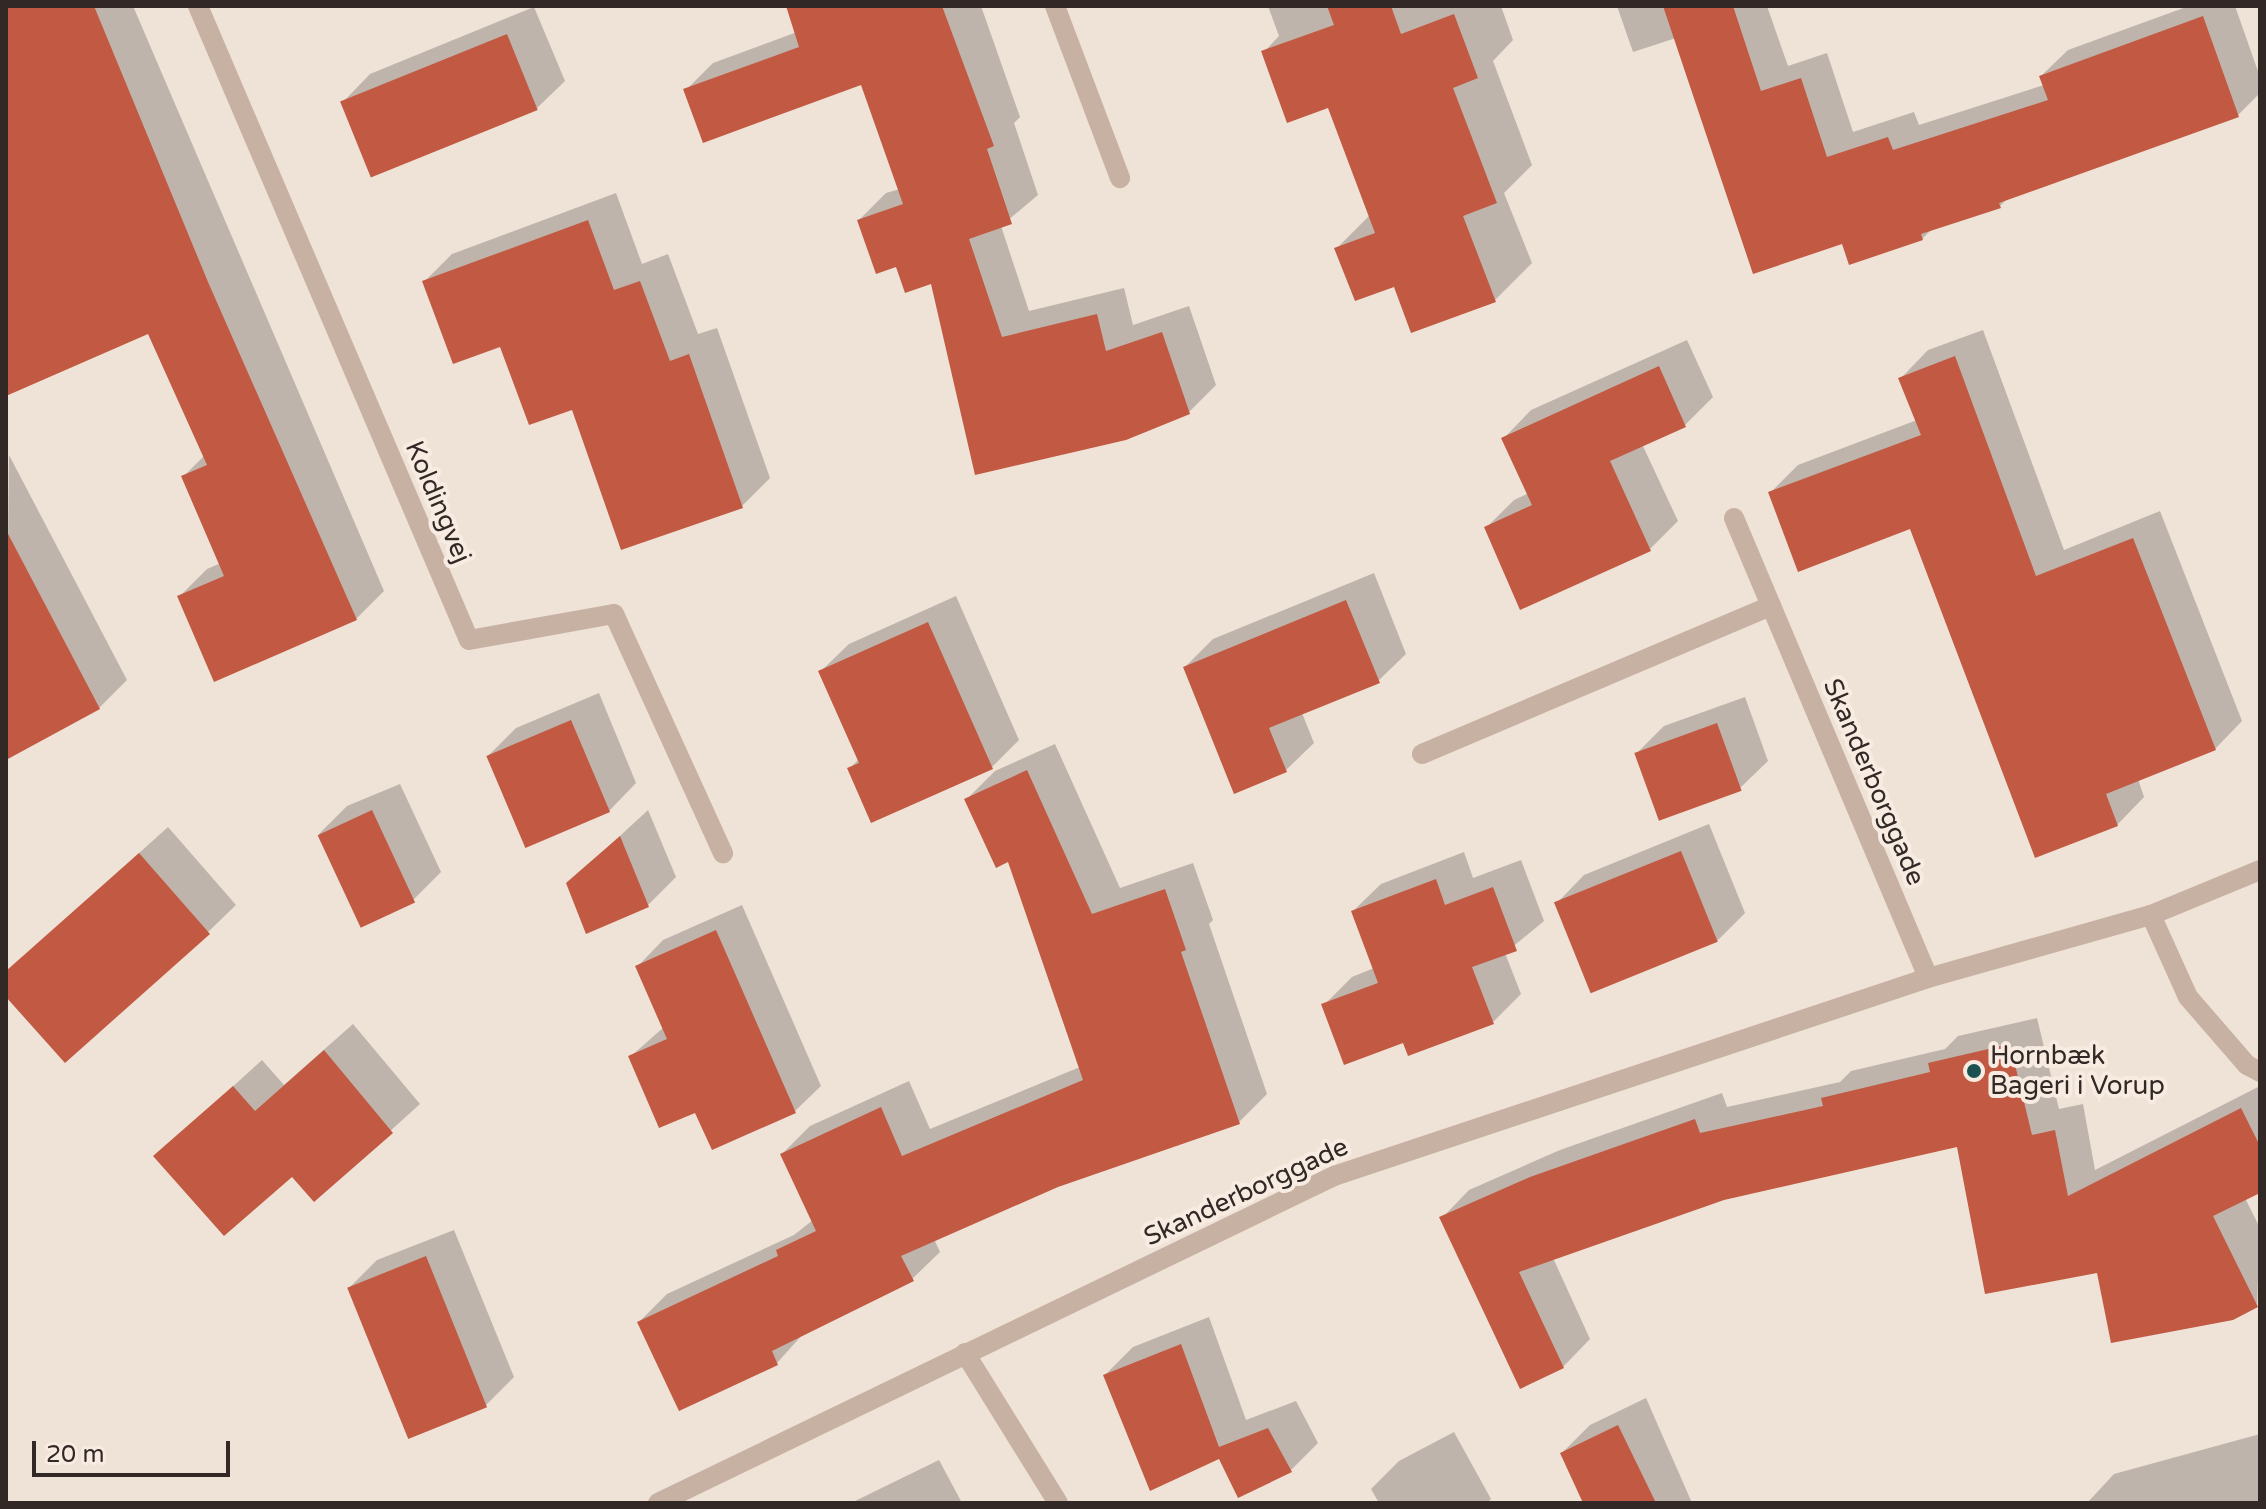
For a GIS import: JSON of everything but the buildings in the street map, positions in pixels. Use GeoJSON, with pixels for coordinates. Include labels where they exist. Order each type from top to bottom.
{"type":"FeatureCollection","features":[{"type":"Feature","properties":{"kind":"street","name":"Koldingvej"},"geometry":{"type":"LineString","coordinates":[[198,6],[469,640],[614,614],[723,853]]}},
{"type":"Feature","properties":{"kind":"street"},"geometry":{"type":"LineString","coordinates":[[1055,6],[1120,178]]}},
{"type":"Feature","properties":{"kind":"street","name":"Skanderborggade"},"geometry":{"type":"LineString","coordinates":[[1734,518],[1928,978]]}},
{"type":"Feature","properties":{"kind":"street"},"geometry":{"type":"LineString","coordinates":[[1422,754],[1771,606]]}},
{"type":"Feature","properties":{"kind":"street","name":"Skanderborggade"},"geometry":{"type":"LineString","coordinates":[[658,1503],[1334,1176],[1928,978],[2151,915],[2260,870]]}},
{"type":"Feature","properties":{"kind":"street"},"geometry":{"type":"LineString","coordinates":[[2151,915],[2188,997],[2247,1065],[2260,1072]]}},
{"type":"Feature","properties":{"kind":"street"},"geometry":{"type":"LineString","coordinates":[[965,1353],[1058,1503]]}},
{"type":"Feature","properties":{"kind":"place","name":"Hornbæk Bageri i Vorup"},"geometry":{"type":"Point","coordinates":[1974,1071]}}]}
